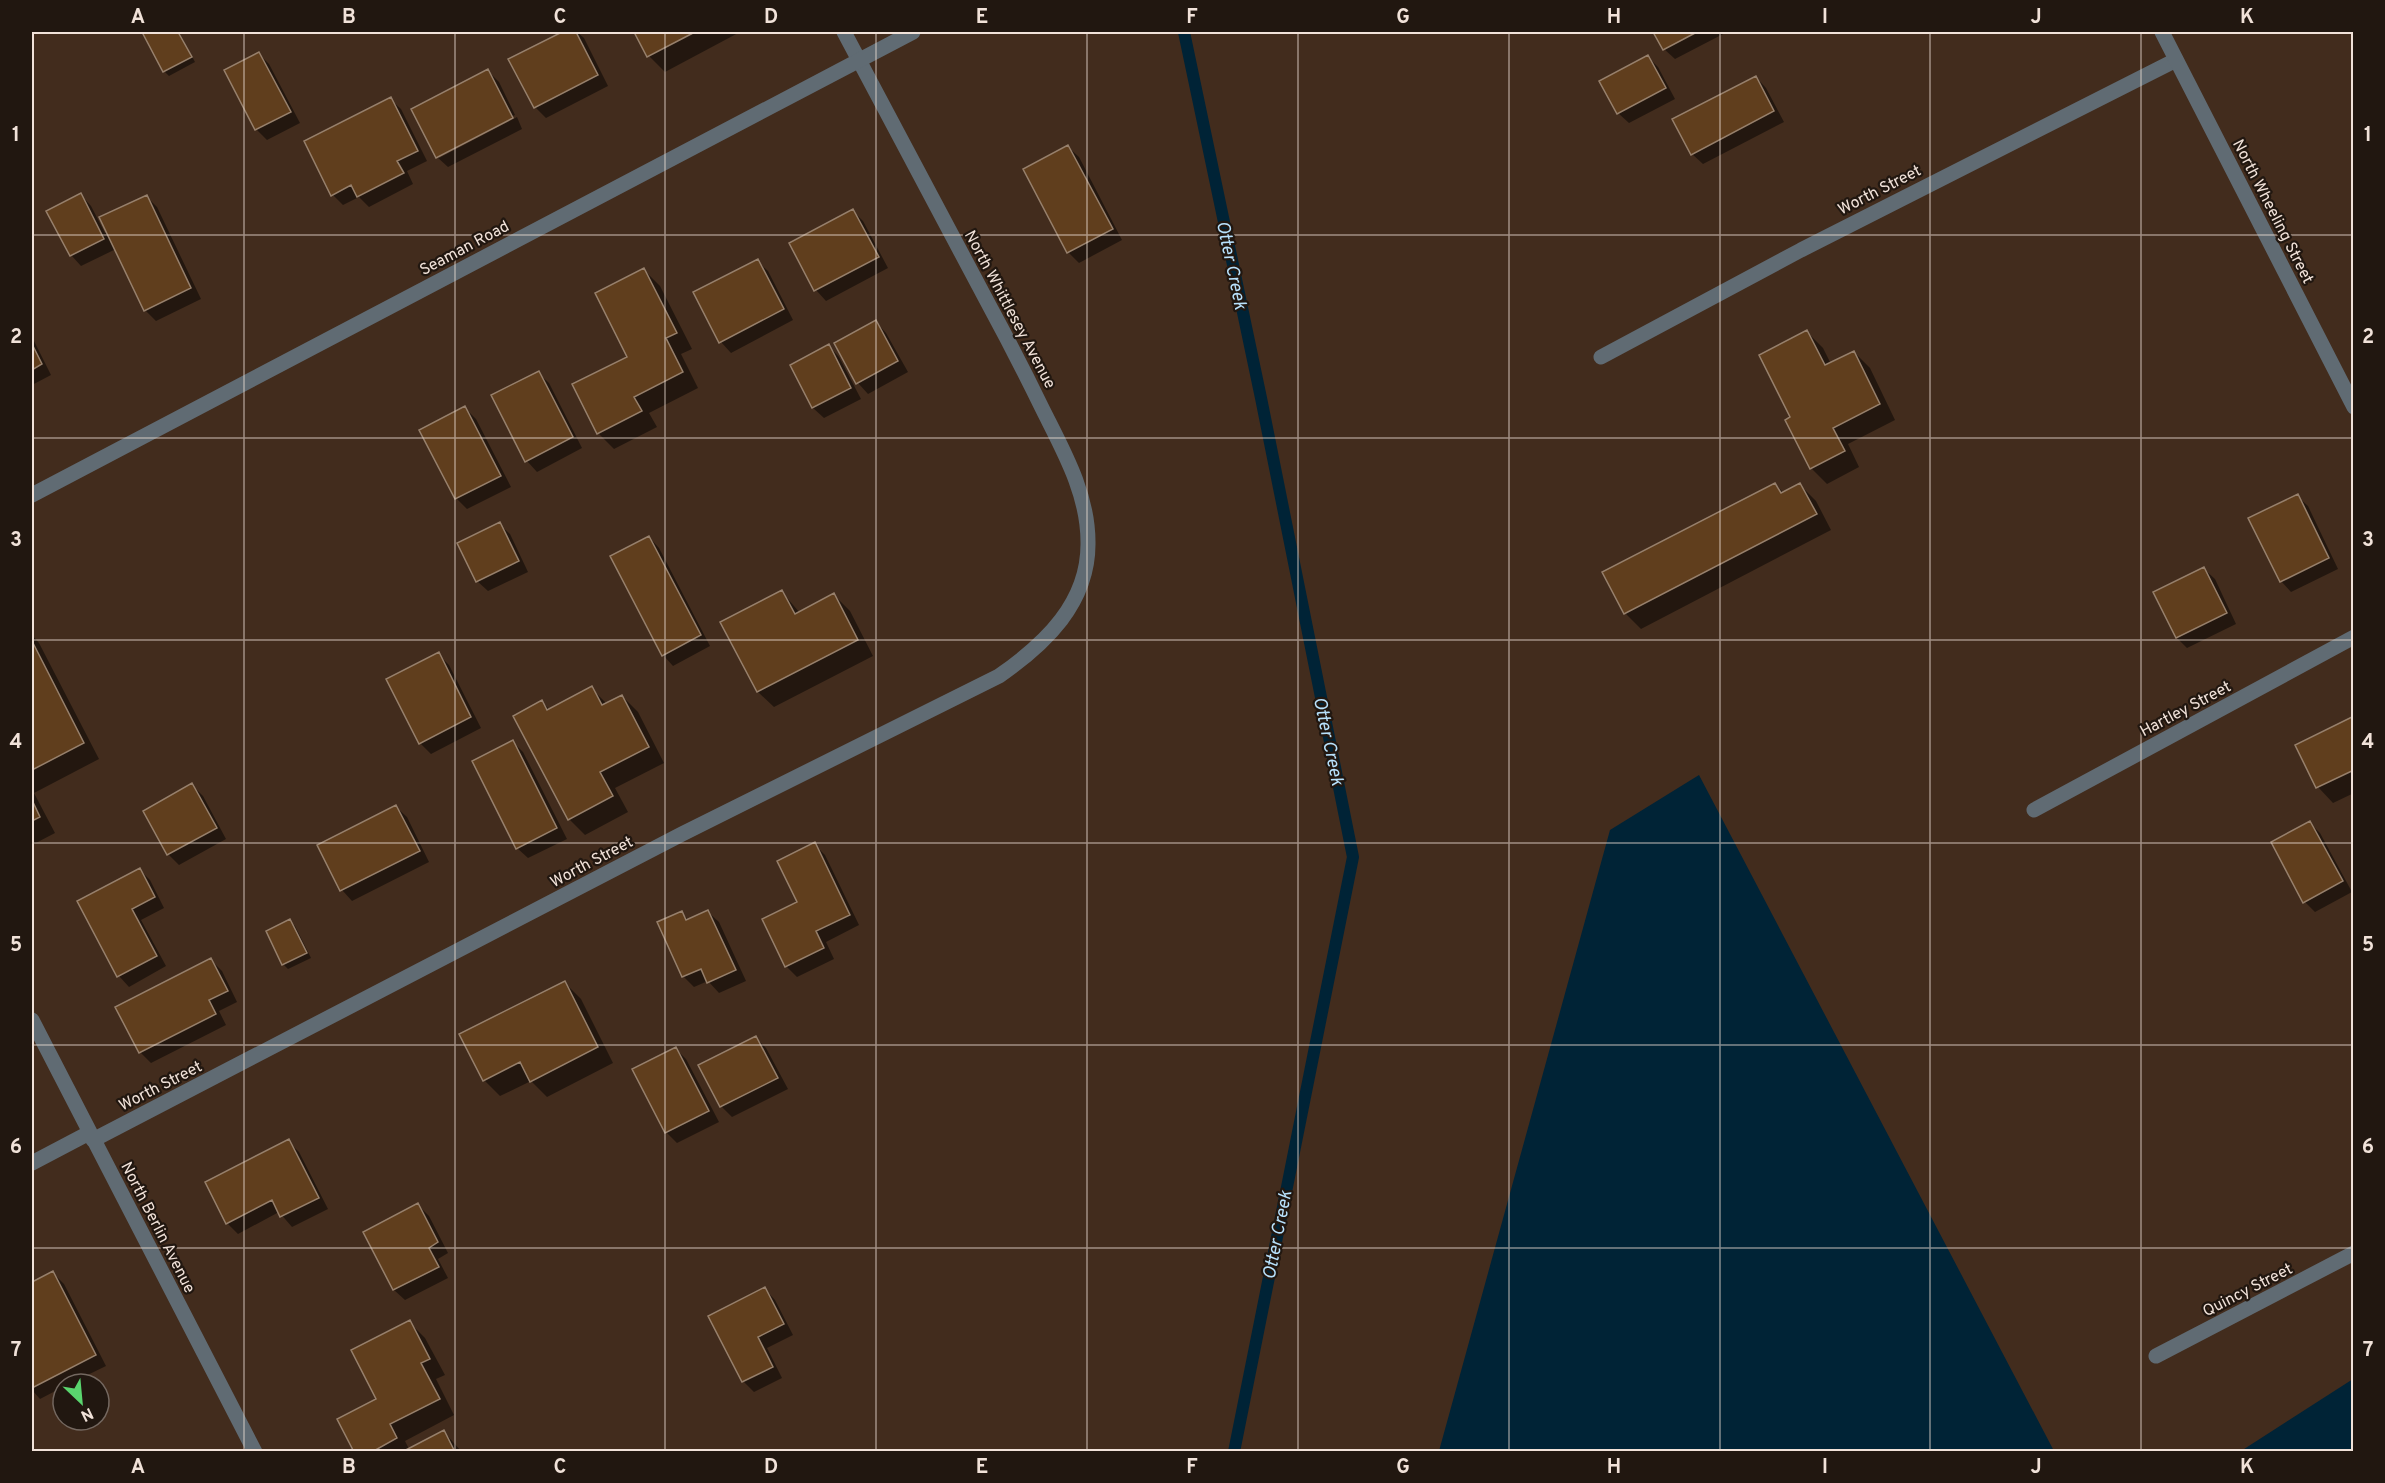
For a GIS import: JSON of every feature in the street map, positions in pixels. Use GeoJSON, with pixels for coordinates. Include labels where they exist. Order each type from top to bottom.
{"type":"FeatureCollection","features":[{"type":"Feature","properties":{"kind":"street","name":"North Whittlesey Avenue"},"geometry":{"type":"LineString","coordinates":[[844,32],[1016,354],[1070,467],[1087,517],[1089,543],[1081,586]]}},
{"type":"Feature","properties":{"kind":"street","name":"Seaman Road"},"geometry":{"type":"LineString","coordinates":[[32,495],[913,32]]}},
{"type":"Feature","properties":{"kind":"street","name":"North Wheeling Street"},"geometry":{"type":"LineString","coordinates":[[2162,32],[2354,407]]}},
{"type":"Feature","properties":{"kind":"street","name":"Worth Street"},"geometry":{"type":"LineString","coordinates":[[1601,357],[1906,196],[2176,60]]}},
{"type":"Feature","properties":{"kind":"street","name":"Worth Street"},"geometry":{"type":"LineString","coordinates":[[32,1163],[91,1136],[682,834],[999,676],[1044,641],[1070,607],[1081,586]]}},
{"type":"Feature","properties":{"kind":"street","name":"Hartley Street"},"geometry":{"type":"LineString","coordinates":[[2034,810],[2354,637]]}},
{"type":"Feature","properties":{"kind":"street","name":"North Berlin Avenue"},"geometry":{"type":"LineString","coordinates":[[32,1020],[255,1452]]}},
{"type":"Feature","properties":{"kind":"street","name":"Quincy Street"},"geometry":{"type":"LineString","coordinates":[[2156,1356],[2354,1253]]}},
{"type":"Feature","properties":{"kind":"water"},"geometry":{"type":"Polygon","coordinates":[[[1699,775],[2054,1451],[1439,1451],[1610,830],[1699,775]]]}},
{"type":"Feature","properties":{"kind":"water"},"geometry":{"type":"Polygon","coordinates":[[[2353,1379],[2353,1451],[2241,1451],[2353,1379]]]}},
{"type":"Feature","properties":{"kind":"building"},"geometry":{"type":"Polygon","coordinates":[[[142,32],[178,32],[192,57],[163,72],[142,32]]]}},
{"type":"Feature","properties":{"kind":"building"},"geometry":{"type":"Polygon","coordinates":[[[562,32],[576,32],[598,75],[534,108],[508,59],[562,32]]]}},
{"type":"Feature","properties":{"kind":"building"},"geometry":{"type":"Polygon","coordinates":[[[634,32],[695,32],[647,57],[634,32]]]}},
{"type":"Feature","properties":{"kind":"building"},"geometry":{"type":"Polygon","coordinates":[[[1653,32],[1697,32],[1663,50],[1653,32]]]}},
{"type":"Feature","properties":{"kind":"building"},"geometry":{"type":"Polygon","coordinates":[[[259,52],[291,112],[255,130],[224,70],[259,52]]]}},
{"type":"Feature","properties":{"kind":"building"},"geometry":{"type":"Polygon","coordinates":[[[1648,55],[1666,88],[1617,114],[1599,81],[1648,55]]]}},
{"type":"Feature","properties":{"kind":"building"},"geometry":{"type":"Polygon","coordinates":[[[488,69],[513,118],[436,158],[411,109],[488,69]]]}},
{"type":"Feature","properties":{"kind":"building"},"geometry":{"type":"Polygon","coordinates":[[[1756,76],[1774,111],[1691,155],[1672,119],[1756,76]]]}},
{"type":"Feature","properties":{"kind":"building"},"geometry":{"type":"Polygon","coordinates":[[[391,97],[418,151],[397,161],[404,173],[357,197],[351,185],[331,196],[304,141],[391,97]]]}},
{"type":"Feature","properties":{"kind":"building"},"geometry":{"type":"Polygon","coordinates":[[[1068,145],[1113,229],[1067,253],[1023,169],[1068,145]]]}},
{"type":"Feature","properties":{"kind":"building"},"geometry":{"type":"Polygon","coordinates":[[[81,193],[104,239],[70,256],[46,211],[81,193]]]}},
{"type":"Feature","properties":{"kind":"building"},"geometry":{"type":"Polygon","coordinates":[[[147,195],[191,288],[144,311],[99,217],[147,195]]]}},
{"type":"Feature","properties":{"kind":"building"},"geometry":{"type":"Polygon","coordinates":[[[853,209],[879,257],[814,291],[789,243],[853,209]]]}},
{"type":"Feature","properties":{"kind":"building"},"geometry":{"type":"Polygon","coordinates":[[[758,259],[784,309],[719,343],[693,292],[758,259]]]}},
{"type":"Feature","properties":{"kind":"building"},"geometry":{"type":"Polygon","coordinates":[[[644,268],[677,333],[666,338],[683,372],[634,397],[642,411],[597,434],[572,384],[627,357],[595,293],[644,268]]]}},
{"type":"Feature","properties":{"kind":"building"},"geometry":{"type":"Polygon","coordinates":[[[876,320],[898,361],[856,384],[834,343],[876,320]]]}},
{"type":"Feature","properties":{"kind":"building"},"geometry":{"type":"Polygon","coordinates":[[[1807,330],[1825,365],[1854,351],[1880,404],[1833,428],[1845,451],[1810,469],[1785,420],[1790,417],[1759,355],[1807,330]]]}},
{"type":"Feature","properties":{"kind":"building"},"geometry":{"type":"Polygon","coordinates":[[[32,344],[42,364],[32,370],[32,344]]]}},
{"type":"Feature","properties":{"kind":"building"},"geometry":{"type":"Polygon","coordinates":[[[829,344],[851,388],[812,408],[790,365],[829,344]]]}},
{"type":"Feature","properties":{"kind":"building"},"geometry":{"type":"Polygon","coordinates":[[[539,371],[573,437],[525,462],[491,395],[539,371]]]}},
{"type":"Feature","properties":{"kind":"building"},"geometry":{"type":"Polygon","coordinates":[[[465,406],[501,476],[455,499],[419,430],[465,406]]]}},
{"type":"Feature","properties":{"kind":"building"},"geometry":{"type":"Polygon","coordinates":[[[1775,483],[1781,493],[1800,483],[1817,514],[1624,614],[1602,572],[1775,483]]]}},
{"type":"Feature","properties":{"kind":"building"},"geometry":{"type":"Polygon","coordinates":[[[2298,494],[2329,558],[2280,582],[2248,518],[2298,494]]]}},
{"type":"Feature","properties":{"kind":"building"},"geometry":{"type":"Polygon","coordinates":[[[500,522],[519,561],[476,582],[457,543],[500,522]]]}},
{"type":"Feature","properties":{"kind":"building"},"geometry":{"type":"Polygon","coordinates":[[[649,536],[701,635],[662,656],[610,556],[649,536]]]}},
{"type":"Feature","properties":{"kind":"building"},"geometry":{"type":"Polygon","coordinates":[[[2204,567],[2227,613],[2176,638],[2153,592],[2204,567]]]}},
{"type":"Feature","properties":{"kind":"building"},"geometry":{"type":"Polygon","coordinates":[[[782,590],[795,614],[834,593],[858,640],[757,692],[720,622],[782,590]]]}},
{"type":"Feature","properties":{"kind":"building"},"geometry":{"type":"Polygon","coordinates":[[[32,641],[84,743],[32,770],[32,641]]]}},
{"type":"Feature","properties":{"kind":"building"},"geometry":{"type":"Polygon","coordinates":[[[439,652],[471,717],[419,744],[386,679],[439,652]]]}},
{"type":"Feature","properties":{"kind":"building"},"geometry":{"type":"Polygon","coordinates":[[[592,686],[602,705],[622,695],[649,747],[600,772],[613,796],[568,820],[513,716],[542,700],[547,710],[592,686]]]}},
{"type":"Feature","properties":{"kind":"building"},"geometry":{"type":"Polygon","coordinates":[[[2354,716],[2354,770],[2316,788],[2295,745],[2354,716]]]}},
{"type":"Feature","properties":{"kind":"building"},"geometry":{"type":"Polygon","coordinates":[[[513,740],[557,828],[516,849],[472,761],[513,740]]]}},
{"type":"Feature","properties":{"kind":"building"},"geometry":{"type":"Polygon","coordinates":[[[192,783],[217,828],[167,855],[143,811],[192,783]]]}},
{"type":"Feature","properties":{"kind":"building"},"geometry":{"type":"Polygon","coordinates":[[[32,800],[40,817],[32,821],[32,800]]]}},
{"type":"Feature","properties":{"kind":"building"},"geometry":{"type":"Polygon","coordinates":[[[396,805],[420,851],[340,891],[317,845],[396,805]]]}},
{"type":"Feature","properties":{"kind":"building"},"geometry":{"type":"Polygon","coordinates":[[[2310,821],[2343,881],[2303,903],[2271,842],[2310,821]]]}},
{"type":"Feature","properties":{"kind":"building"},"geometry":{"type":"Polygon","coordinates":[[[815,842],[850,915],[816,931],[824,948],[785,967],[762,919],[797,902],[777,861],[815,842]]]}},
{"type":"Feature","properties":{"kind":"building"},"geometry":{"type":"Polygon","coordinates":[[[140,868],[155,897],[132,909],[157,956],[117,977],[77,901],[140,868]]]}},
{"type":"Feature","properties":{"kind":"building"},"geometry":{"type":"Polygon","coordinates":[[[708,910],[736,970],[707,983],[701,969],[682,977],[657,922],[682,911],[686,920],[708,910]]]}},
{"type":"Feature","properties":{"kind":"building"},"geometry":{"type":"Polygon","coordinates":[[[290,919],[307,953],[282,965],[266,931],[290,919]]]}},
{"type":"Feature","properties":{"kind":"building"},"geometry":{"type":"Polygon","coordinates":[[[211,958],[228,991],[209,1000],[216,1014],[139,1053],[115,1007],[211,958]]]}},
{"type":"Feature","properties":{"kind":"building"},"geometry":{"type":"Polygon","coordinates":[[[565,981],[598,1047],[530,1082],[520,1062],[483,1081],[459,1034],[565,981]]]}},
{"type":"Feature","properties":{"kind":"building"},"geometry":{"type":"Polygon","coordinates":[[[756,1036],[778,1078],[720,1107],[698,1065],[756,1036]]]}},
{"type":"Feature","properties":{"kind":"building"},"geometry":{"type":"Polygon","coordinates":[[[676,1047],[709,1111],[665,1133],[632,1069],[676,1047]]]}},
{"type":"Feature","properties":{"kind":"building"},"geometry":{"type":"Polygon","coordinates":[[[289,1139],[319,1198],[280,1217],[272,1200],[226,1224],[205,1182],[289,1139]]]}},
{"type":"Feature","properties":{"kind":"building"},"geometry":{"type":"Polygon","coordinates":[[[418,1203],[438,1242],[429,1248],[439,1267],[393,1290],[363,1232],[418,1203]]]}},
{"type":"Feature","properties":{"kind":"building"},"geometry":{"type":"Polygon","coordinates":[[[53,1271],[96,1355],[63,1372],[51,1372],[51,1378],[32,1388],[32,1282],[53,1271]]]}},
{"type":"Feature","properties":{"kind":"building"},"geometry":{"type":"Polygon","coordinates":[[[765,1287],[784,1324],[758,1337],[773,1367],[742,1382],[708,1316],[765,1287]]]}},
{"type":"Feature","properties":{"kind":"building"},"geometry":{"type":"Polygon","coordinates":[[[410,1320],[430,1359],[421,1363],[440,1399],[390,1424],[397,1438],[372,1452],[354,1452],[337,1419],[376,1399],[351,1350],[410,1320]]]}},
{"type":"Feature","properties":{"kind":"building"},"geometry":{"type":"Polygon","coordinates":[[[444,1430],[455,1452],[402,1452],[444,1430]]]}},
{"type":"Feature","properties":{"kind":"waterway","name":"Otter Creek"},"geometry":{"type":"LineString","coordinates":[[1184,32],[1261,398],[1353,857],[1234,1452]]}}]}
